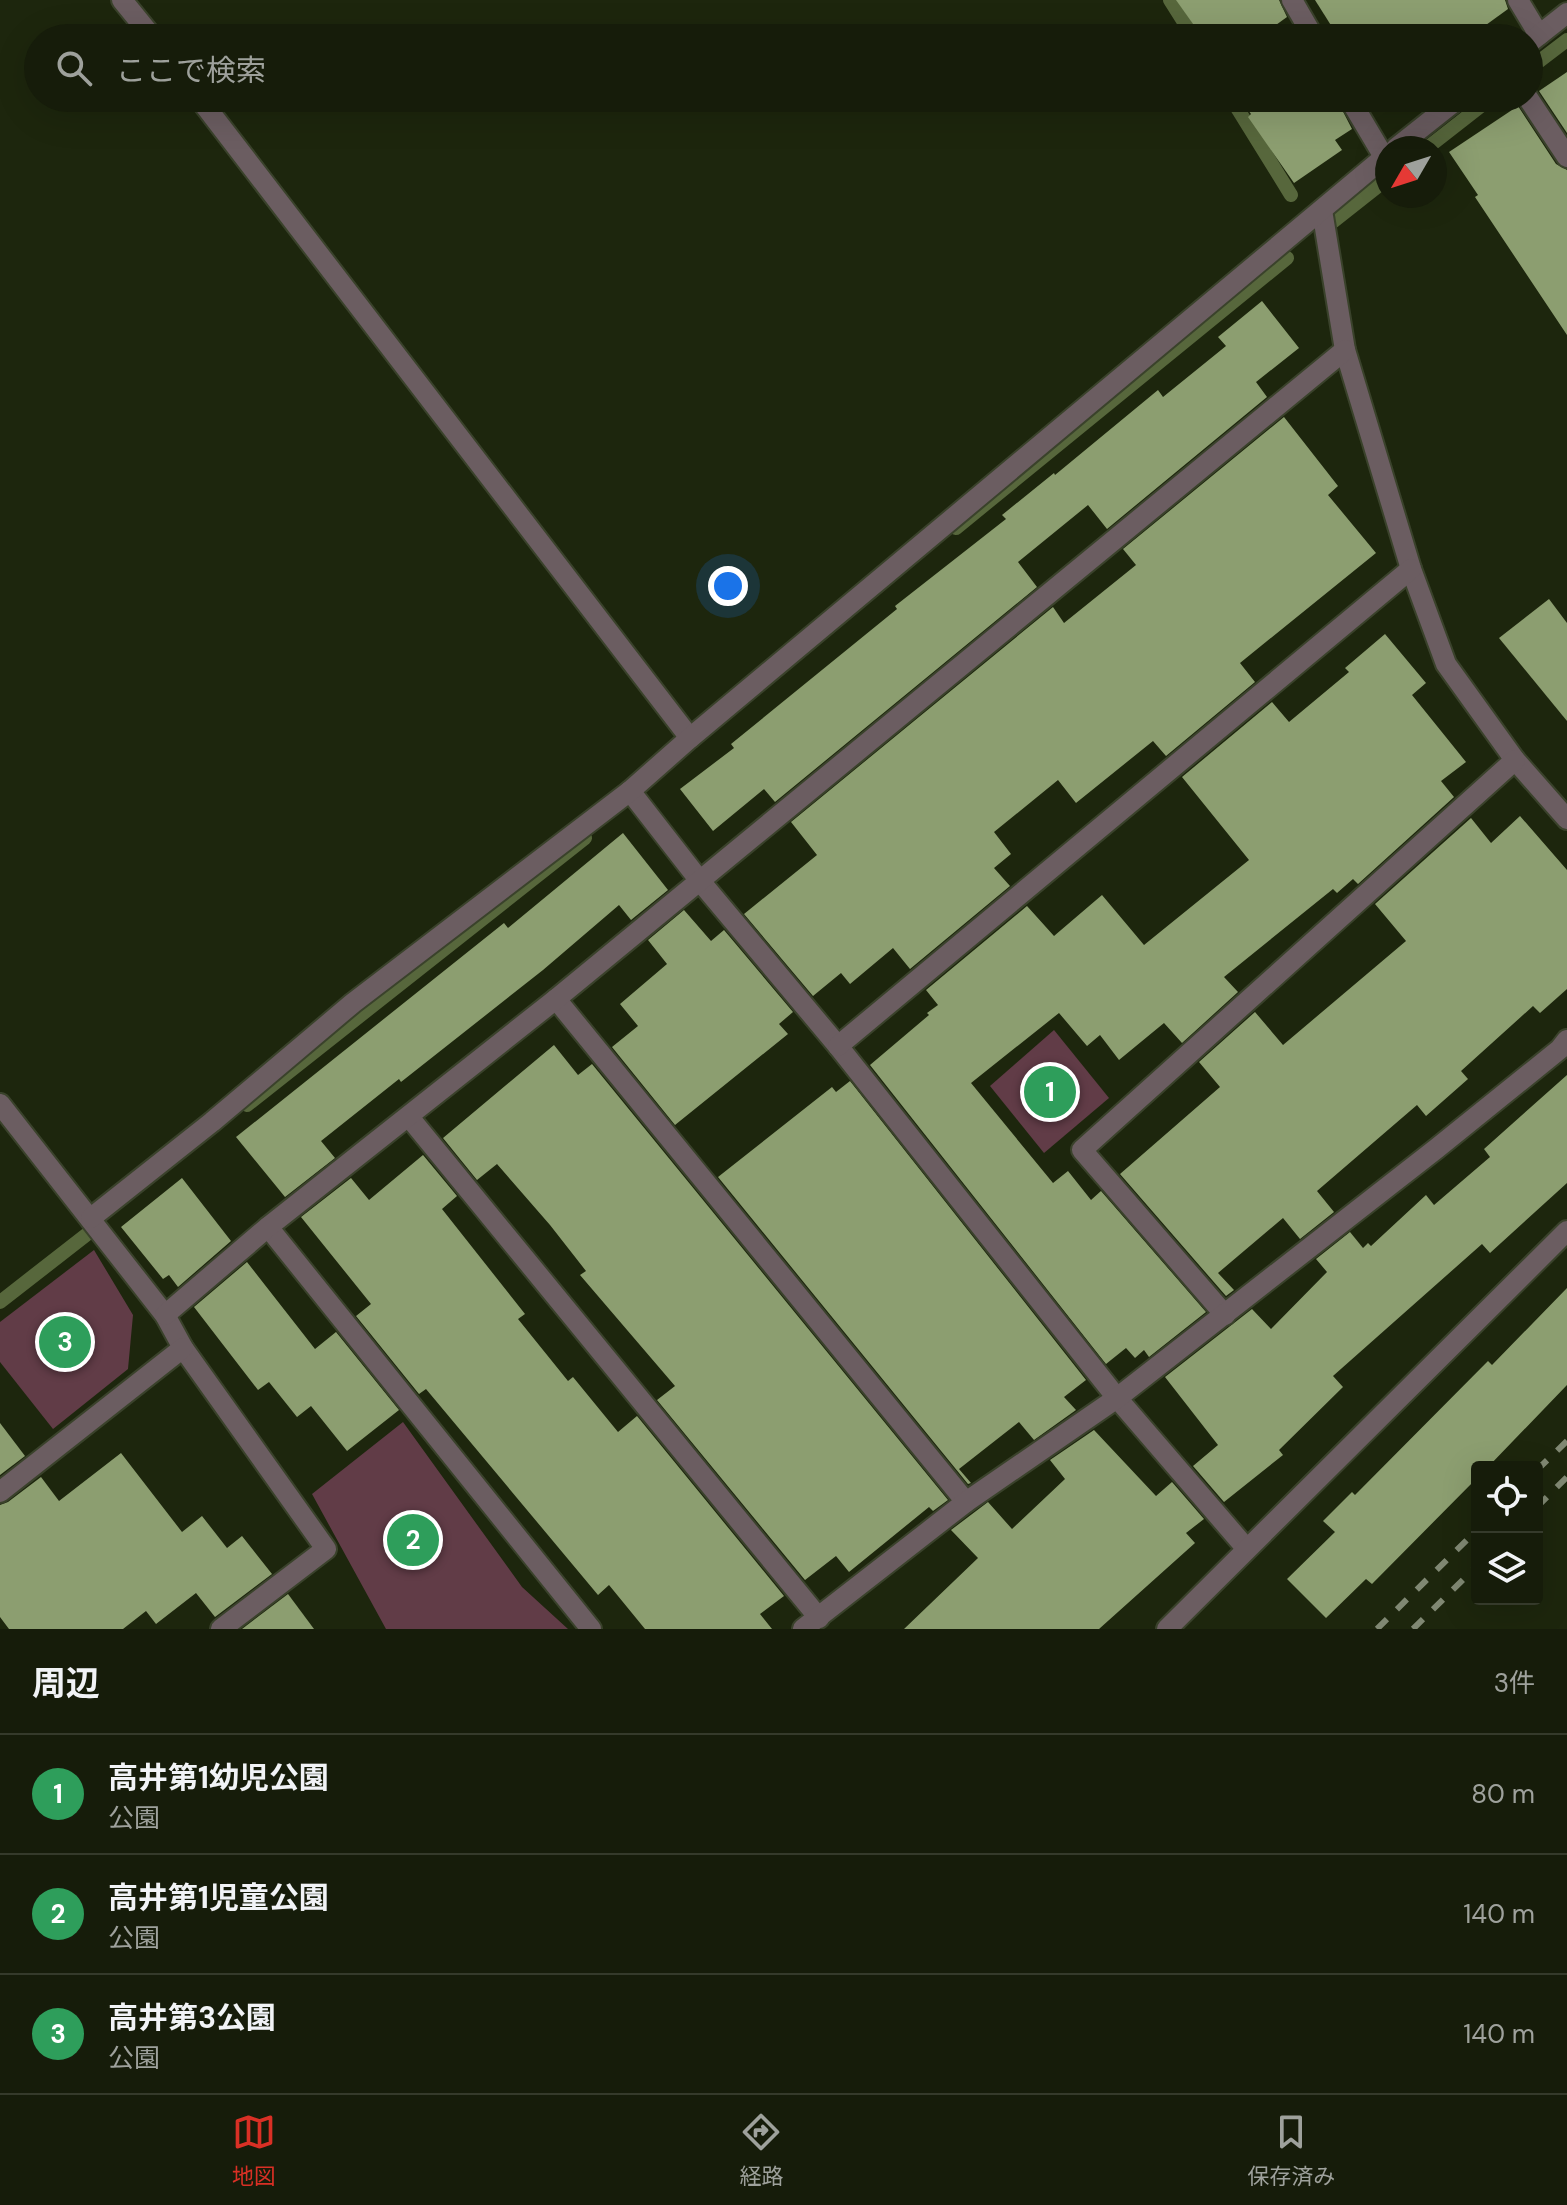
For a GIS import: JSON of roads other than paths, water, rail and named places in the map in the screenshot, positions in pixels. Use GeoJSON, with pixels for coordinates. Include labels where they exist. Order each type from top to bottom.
{"type":"FeatureCollection","features":[{"type":"Feature","properties":{"kind":"street"},"geometry":{"type":"LineString","coordinates":[[122,0],[142,24]]}},
{"type":"Feature","properties":{"kind":"street"},"geometry":{"type":"LineString","coordinates":[[1292,0],[1306,24]]}},
{"type":"Feature","properties":{"kind":"street"},"geometry":{"type":"LineString","coordinates":[[1518,0],[1528,24]]}},
{"type":"Feature","properties":{"kind":"street"},"geometry":{"type":"LineString","coordinates":[[1543,32],[1567,13]]}},
{"type":"Feature","properties":{"kind":"street"},"geometry":{"type":"LineString","coordinates":[[210,112],[690,738]]}},
{"type":"Feature","properties":{"kind":"street"},"geometry":{"type":"LineString","coordinates":[[1359,112],[1377,136]]}},
{"type":"Feature","properties":{"kind":"street"},"geometry":{"type":"LineString","coordinates":[[1411,136],[1441,112]]}},
{"type":"Feature","properties":{"kind":"street"},"geometry":{"type":"LineString","coordinates":[[1537,112],[1567,157]]}},
{"type":"Feature","properties":{"kind":"street"},"geometry":{"type":"LineString","coordinates":[[91,1218],[212,1122],[353,1003],[630,791],[1375,165]]}},
{"type":"Feature","properties":{"kind":"street"},"geometry":{"type":"LineString","coordinates":[[1322,210],[1345,350],[1411,569],[1446,664],[1515,760],[1567,819]]}},
{"type":"Feature","properties":{"kind":"street"},"geometry":{"type":"LineString","coordinates":[[165,1315],[268,1227],[556,999],[1345,350]]}},
{"type":"Feature","properties":{"kind":"street"},"geometry":{"type":"LineString","coordinates":[[838,1046],[1411,569]]}},
{"type":"Feature","properties":{"kind":"street"},"geometry":{"type":"LineString","coordinates":[[1225,1315],[1082,1150],[1515,760]]}},
{"type":"Feature","properties":{"kind":"street"},"geometry":{"type":"LineString","coordinates":[[630,791],[700,881],[838,1046],[1117,1398],[1246,1548]]}},
{"type":"Feature","properties":{"kind":"street"},"geometry":{"type":"LineString","coordinates":[[556,999],[966,1502]]}},
{"type":"Feature","properties":{"kind":"street"},"geometry":{"type":"LineString","coordinates":[[409,1117],[811,1623],[966,1502],[1117,1398],[1225,1315],[1436,1149],[1560,1049],[1567,1040]]}},
{"type":"Feature","properties":{"kind":"street"},"geometry":{"type":"LineString","coordinates":[[0,1104],[165,1315],[183,1348],[326,1549],[221,1629]]}},
{"type":"Feature","properties":{"kind":"street"},"geometry":{"type":"LineString","coordinates":[[268,1227],[591,1629]]}},
{"type":"Feature","properties":{"kind":"street"},"geometry":{"type":"LineString","coordinates":[[1167,1629],[1567,1231]]}},
{"type":"Feature","properties":{"kind":"street"},"geometry":{"type":"LineString","coordinates":[[0,1492],[183,1348]]}},
{"type":"Feature","properties":{"kind":"waterway"},"geometry":{"type":"LineString","coordinates":[[1170,0],[1185,24]]}},
{"type":"Feature","properties":{"kind":"waterway"},"geometry":{"type":"LineString","coordinates":[[1543,58],[1567,40]]}},
{"type":"Feature","properties":{"kind":"waterway"},"geometry":{"type":"LineString","coordinates":[[1240,112],[1291,195]]}},
{"type":"Feature","properties":{"kind":"waterway"},"geometry":{"type":"LineString","coordinates":[[1442,136],[1473,112]]}},
{"type":"Feature","properties":{"kind":"waterway"},"geometry":{"type":"LineString","coordinates":[[1330,224],[1375,188]]}},
{"type":"Feature","properties":{"kind":"waterway"},"geometry":{"type":"LineString","coordinates":[[956,528],[1287,258]]}},
{"type":"Feature","properties":{"kind":"waterway"},"geometry":{"type":"LineString","coordinates":[[247,1105],[585,838]]}},
{"type":"Feature","properties":{"kind":"waterway"},"geometry":{"type":"LineString","coordinates":[[0,1302],[86,1235]]}},
{"type":"Feature","properties":{"kind":"railway"},"geometry":{"type":"LineString","coordinates":[[1543,1464],[1567,1441]]}},
{"type":"Feature","properties":{"kind":"railway"},"geometry":{"type":"LineString","coordinates":[[1543,1501],[1567,1477]]}},
{"type":"Feature","properties":{"kind":"railway"},"geometry":{"type":"LineString","coordinates":[[1377,1629],[1474,1533]]}},
{"type":"Feature","properties":{"kind":"railway"},"geometry":{"type":"LineString","coordinates":[[1413,1629],[1471,1572]]}},
{"type":"Feature","properties":{"kind":"place","name":"高井第1幼児公園"},"geometry":{"type":"Point","coordinates":[1050,1092]}},
{"type":"Feature","properties":{"kind":"place","name":"高井第3公園"},"geometry":{"type":"Point","coordinates":[65,1342]}},
{"type":"Feature","properties":{"kind":"place","name":"高井第1児童公園"},"geometry":{"type":"Point","coordinates":[413,1540]}}]}
